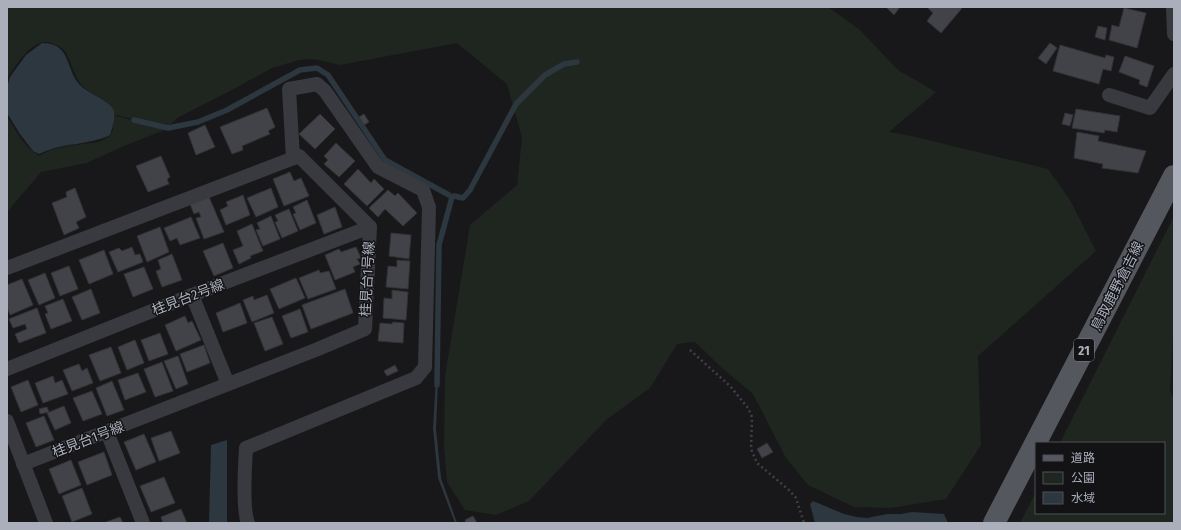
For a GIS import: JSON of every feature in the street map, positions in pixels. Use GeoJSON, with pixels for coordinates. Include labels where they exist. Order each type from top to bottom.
{"type":"FeatureCollection","features":[{"type":"Feature","properties":{"kind":"main road","name":"鳥取鹿野倉吉線"},"geometry":{"type":"LineString","coordinates":[[1036,442],[1174,176]]}},
{"type":"Feature","properties":{"kind":"main road","name":"鳥取鹿野倉吉線"},"geometry":{"type":"LineString","coordinates":[[994,523],[1035,444]]}},
{"type":"Feature","properties":{"kind":"street"},"geometry":{"type":"LineString","coordinates":[[1173,7],[1174,34]]}},
{"type":"Feature","properties":{"kind":"street"},"geometry":{"type":"LineString","coordinates":[[1109,95],[1150,108],[1174,74]]}},
{"type":"Feature","properties":{"kind":"street"},"geometry":{"type":"LineString","coordinates":[[7,268],[293,158],[289,89],[317,84],[325,92],[378,166],[423,190],[430,207],[425,367],[416,378],[246,448],[245,503],[246,519],[248,523]]}},
{"type":"Feature","properties":{"kind":"street","name":"桂見台1号線"},"geometry":{"type":"LineString","coordinates":[[23,464],[318,349],[365,329],[370,227],[299,156],[293,158]]}},
{"type":"Feature","properties":{"kind":"street","name":"桂見台2号線"},"geometry":{"type":"LineString","coordinates":[[7,369],[370,227]]}},
{"type":"Feature","properties":{"kind":"street"},"geometry":{"type":"LineString","coordinates":[[192,296],[228,384]]}},
{"type":"Feature","properties":{"kind":"street"},"geometry":{"type":"LineString","coordinates":[[7,421],[46,523]]}},
{"type":"Feature","properties":{"kind":"street"},"geometry":{"type":"LineString","coordinates":[[106,432],[143,523]]}},
{"type":"Feature","properties":{"kind":"path"},"geometry":{"type":"LineString","coordinates":[[690,350],[730,386],[748,408],[752,417],[751,449],[754,456],[757,462],[796,498],[804,523]]}},
{"type":"Feature","properties":{"kind":"green space"},"geometry":{"type":"Polygon","coordinates":[[[7,7],[828,7],[860,30],[898,70],[936,92],[889,132],[1048,169],[1070,200],[1096,251],[978,356],[981,445],[946,499],[891,508],[854,507],[808,485],[786,458],[753,394],[721,367],[695,342],[677,344],[650,388],[606,420],[529,501],[496,515],[465,510],[447,482],[444,447],[445,376],[470,225],[517,185],[522,137],[507,84],[457,43],[340,65],[314,59],[299,60],[272,68],[177,118],[168,127],[115,115],[109,104],[84,88],[80,83],[64,50],[46,42],[40,43],[33,47],[21,58],[8,77],[7,81],[7,7]]]}},
{"type":"Feature","properties":{"kind":"green space"},"geometry":{"type":"Polygon","coordinates":[[[7,116],[25,144],[39,156],[50,150],[67,146],[99,142],[110,136],[113,129],[115,116],[167,129],[119,148],[87,163],[41,172],[7,212],[7,116]]]}},
{"type":"Feature","properties":{"kind":"green space"},"geometry":{"type":"Polygon","coordinates":[[[1174,216],[1174,317],[1170,391],[1174,400],[1174,523],[1020,523],[1035,494],[1035,514],[1165,514],[1165,442],[1061,442],[1174,216]]]}},
{"type":"Feature","properties":{"kind":"water"},"geometry":{"type":"Polygon","coordinates":[[[42,43],[52,44],[58,47],[67,58],[75,79],[80,85],[104,100],[112,107],[114,111],[114,123],[110,135],[93,141],[48,150],[39,154],[33,151],[20,134],[7,113],[7,87],[10,77],[26,55],[42,43]]]}},
{"type":"Feature","properties":{"kind":"water"},"geometry":{"type":"Polygon","coordinates":[[[436,378],[438,381],[436,429],[441,478],[457,523],[455,523],[438,478],[433,428],[436,378]]]}},
{"type":"Feature","properties":{"kind":"water"},"geometry":{"type":"Polygon","coordinates":[[[227,440],[227,523],[209,523],[211,445],[227,440]]]}},
{"type":"Feature","properties":{"kind":"water"},"geometry":{"type":"Polygon","coordinates":[[[813,501],[844,514],[857,517],[867,518],[887,514],[912,512],[944,514],[948,523],[815,523],[810,504],[813,501]]]}},
{"type":"Feature","properties":{"kind":"building"},"geometry":{"type":"Polygon","coordinates":[[[886,7],[900,7],[894,15],[886,7]]]}},
{"type":"Feature","properties":{"kind":"building"},"geometry":{"type":"Polygon","coordinates":[[[927,7],[963,7],[941,33],[927,21],[933,13],[927,7]]]}},
{"type":"Feature","properties":{"kind":"building"},"geometry":{"type":"Polygon","coordinates":[[[1124,8],[1146,13],[1137,48],[1109,40],[1112,25],[1119,27],[1124,8]]]}},
{"type":"Feature","properties":{"kind":"building"},"geometry":{"type":"Polygon","coordinates":[[[1098,26],[1107,28],[1105,40],[1095,37],[1098,26]]]}},
{"type":"Feature","properties":{"kind":"building"},"geometry":{"type":"Polygon","coordinates":[[[1050,43],[1057,48],[1046,64],[1038,58],[1050,43]]]}},
{"type":"Feature","properties":{"kind":"building"},"geometry":{"type":"Polygon","coordinates":[[[1060,45],[1105,58],[1106,55],[1114,57],[1111,71],[1103,69],[1099,84],[1053,71],[1060,45]]]}},
{"type":"Feature","properties":{"kind":"building"},"geometry":{"type":"Polygon","coordinates":[[[1125,56],[1154,66],[1147,87],[1139,84],[1140,80],[1119,72],[1125,56]]]}},
{"type":"Feature","properties":{"kind":"building"},"geometry":{"type":"Polygon","coordinates":[[[267,108],[275,127],[268,131],[270,134],[242,146],[243,150],[232,154],[220,127],[267,108]]]}},
{"type":"Feature","properties":{"kind":"building"},"geometry":{"type":"Polygon","coordinates":[[[1076,109],[1120,116],[1117,132],[1105,130],[1104,133],[1072,128],[1076,109]]]}},
{"type":"Feature","properties":{"kind":"building"},"geometry":{"type":"Polygon","coordinates":[[[1065,113],[1073,115],[1070,126],[1062,124],[1065,113]]]}},
{"type":"Feature","properties":{"kind":"building"},"geometry":{"type":"Polygon","coordinates":[[[320,114],[335,129],[315,149],[299,134],[320,114]]]}},
{"type":"Feature","properties":{"kind":"building"},"geometry":{"type":"Polygon","coordinates":[[[364,114],[369,122],[364,125],[359,117],[364,114]]]}},
{"type":"Feature","properties":{"kind":"building"},"geometry":{"type":"Polygon","coordinates":[[[205,125],[215,147],[196,155],[188,133],[205,125]]]}},
{"type":"Feature","properties":{"kind":"building"},"geometry":{"type":"Polygon","coordinates":[[[1077,132],[1099,136],[1098,141],[1146,151],[1138,173],[1102,168],[1103,164],[1074,158],[1077,132]]]}},
{"type":"Feature","properties":{"kind":"building"},"geometry":{"type":"Polygon","coordinates":[[[336,143],[355,161],[339,177],[324,164],[328,160],[324,156],[336,143]]]}},
{"type":"Feature","properties":{"kind":"building"},"geometry":{"type":"Polygon","coordinates":[[[161,156],[170,177],[167,179],[169,184],[148,192],[136,166],[161,156]]]}},
{"type":"Feature","properties":{"kind":"building"},"geometry":{"type":"Polygon","coordinates":[[[358,169],[371,183],[374,179],[384,189],[367,206],[344,184],[358,169]]]}},
{"type":"Feature","properties":{"kind":"building"},"geometry":{"type":"Polygon","coordinates":[[[290,172],[294,181],[301,178],[309,196],[284,206],[273,179],[290,172]]]}},
{"type":"Feature","properties":{"kind":"building"},"geometry":{"type":"Polygon","coordinates":[[[75,188],[86,217],[76,222],[79,228],[64,235],[52,203],[67,197],[66,192],[75,188]]]}},
{"type":"Feature","properties":{"kind":"building"},"geometry":{"type":"Polygon","coordinates":[[[271,188],[278,207],[256,217],[247,198],[271,188]]]}},
{"type":"Feature","properties":{"kind":"building"},"geometry":{"type":"Polygon","coordinates":[[[388,190],[395,196],[398,193],[417,213],[403,226],[385,209],[378,217],[369,208],[388,190]]]}},
{"type":"Feature","properties":{"kind":"building"},"geometry":{"type":"Polygon","coordinates":[[[243,195],[250,215],[226,225],[220,210],[228,206],[226,202],[243,195]]]}},
{"type":"Feature","properties":{"kind":"building"},"geometry":{"type":"Polygon","coordinates":[[[209,197],[224,232],[204,239],[196,218],[201,217],[199,212],[194,214],[190,204],[209,197]]]}},
{"type":"Feature","properties":{"kind":"building"},"geometry":{"type":"Polygon","coordinates":[[[307,200],[316,223],[300,230],[293,214],[296,213],[293,207],[307,200]]]}},
{"type":"Feature","properties":{"kind":"building"},"geometry":{"type":"Polygon","coordinates":[[[335,207],[342,227],[324,234],[317,215],[335,207]]]}},
{"type":"Feature","properties":{"kind":"building"},"geometry":{"type":"Polygon","coordinates":[[[289,209],[298,231],[282,238],[275,222],[278,221],[275,215],[289,209]]]}},
{"type":"Feature","properties":{"kind":"building"},"geometry":{"type":"Polygon","coordinates":[[[271,216],[280,239],[263,246],[256,230],[260,229],[257,223],[271,216]]]}},
{"type":"Feature","properties":{"kind":"building"},"geometry":{"type":"Polygon","coordinates":[[[191,217],[200,238],[180,245],[177,238],[170,241],[164,228],[191,217]]]}},
{"type":"Feature","properties":{"kind":"building"},"geometry":{"type":"Polygon","coordinates":[[[252,224],[263,251],[250,256],[251,258],[239,264],[233,250],[243,246],[237,231],[252,224]]]}},
{"type":"Feature","properties":{"kind":"building"},"geometry":{"type":"Polygon","coordinates":[[[160,227],[169,252],[147,262],[137,236],[160,227]]]}},
{"type":"Feature","properties":{"kind":"building"},"geometry":{"type":"Polygon","coordinates":[[[391,233],[411,235],[409,259],[389,256],[391,233]]]}},
{"type":"Feature","properties":{"kind":"building"},"geometry":{"type":"Polygon","coordinates":[[[223,243],[233,268],[214,276],[203,251],[223,243]]]}},
{"type":"Feature","properties":{"kind":"building"},"geometry":{"type":"Polygon","coordinates":[[[132,247],[135,255],[140,254],[143,262],[118,272],[109,252],[119,248],[122,251],[132,247]]]}},
{"type":"Feature","properties":{"kind":"building"},"geometry":{"type":"Polygon","coordinates":[[[356,247],[361,258],[357,259],[360,264],[353,267],[355,272],[335,280],[325,255],[339,249],[341,252],[356,247]]]}},
{"type":"Feature","properties":{"kind":"building"},"geometry":{"type":"Polygon","coordinates":[[[104,250],[113,274],[89,284],[79,260],[104,250]]]}},
{"type":"Feature","properties":{"kind":"building"},"geometry":{"type":"Polygon","coordinates":[[[172,254],[182,280],[162,287],[156,271],[161,269],[158,260],[172,254]]]}},
{"type":"Feature","properties":{"kind":"building"},"geometry":{"type":"Polygon","coordinates":[[[397,260],[410,261],[408,289],[386,287],[388,266],[397,267],[397,260]]]}},
{"type":"Feature","properties":{"kind":"building"},"geometry":{"type":"Polygon","coordinates":[[[69,266],[78,289],[60,296],[51,273],[69,266]]]}},
{"type":"Feature","properties":{"kind":"building"},"geometry":{"type":"Polygon","coordinates":[[[144,267],[153,289],[133,297],[124,274],[144,267]]]}},
{"type":"Feature","properties":{"kind":"building"},"geometry":{"type":"Polygon","coordinates":[[[319,270],[320,273],[329,271],[336,289],[308,299],[299,278],[319,270]]]}},
{"type":"Feature","properties":{"kind":"building"},"geometry":{"type":"Polygon","coordinates":[[[45,273],[55,298],[39,305],[28,280],[45,273]]]}},
{"type":"Feature","properties":{"kind":"building"},"geometry":{"type":"Polygon","coordinates":[[[296,278],[305,298],[279,309],[270,289],[296,278]]]}},
{"type":"Feature","properties":{"kind":"building"},"geometry":{"type":"Polygon","coordinates":[[[22,279],[33,305],[10,315],[7,307],[7,285],[22,279]]]}},
{"type":"Feature","properties":{"kind":"building"},"geometry":{"type":"Polygon","coordinates":[[[91,289],[100,313],[82,320],[72,297],[91,289]]]}},
{"type":"Feature","properties":{"kind":"building"},"geometry":{"type":"Polygon","coordinates":[[[345,289],[353,313],[311,329],[302,305],[345,289]]]}},
{"type":"Feature","properties":{"kind":"building"},"geometry":{"type":"Polygon","coordinates":[[[392,290],[408,292],[406,320],[383,318],[384,298],[392,299],[392,290]]]}},
{"type":"Feature","properties":{"kind":"building"},"geometry":{"type":"Polygon","coordinates":[[[267,295],[274,313],[252,322],[243,300],[253,296],[254,300],[267,295]]]}},
{"type":"Feature","properties":{"kind":"building"},"geometry":{"type":"Polygon","coordinates":[[[63,299],[72,321],[51,329],[45,314],[48,313],[45,306],[63,299]]]}},
{"type":"Feature","properties":{"kind":"building"},"geometry":{"type":"Polygon","coordinates":[[[240,303],[247,323],[223,332],[216,313],[240,303]]]}},
{"type":"Feature","properties":{"kind":"building"},"geometry":{"type":"Polygon","coordinates":[[[37,308],[46,333],[19,343],[15,334],[27,329],[25,324],[13,328],[9,319],[37,308]]]}},
{"type":"Feature","properties":{"kind":"building"},"geometry":{"type":"Polygon","coordinates":[[[300,309],[308,332],[291,338],[282,316],[300,309]]]}},
{"type":"Feature","properties":{"kind":"building"},"geometry":{"type":"Polygon","coordinates":[[[185,316],[188,323],[192,321],[201,340],[176,351],[165,325],[185,316]]]}},
{"type":"Feature","properties":{"kind":"building"},"geometry":{"type":"Polygon","coordinates":[[[272,317],[283,344],[265,351],[254,323],[272,317]]]}},
{"type":"Feature","properties":{"kind":"building"},"geometry":{"type":"Polygon","coordinates":[[[393,322],[404,323],[403,343],[378,341],[380,323],[392,324],[393,322]]]}},
{"type":"Feature","properties":{"kind":"building"},"geometry":{"type":"Polygon","coordinates":[[[160,333],[168,354],[149,361],[141,340],[160,333]]]}},
{"type":"Feature","properties":{"kind":"building"},"geometry":{"type":"Polygon","coordinates":[[[135,340],[144,363],[127,370],[118,347],[135,340]]]}},
{"type":"Feature","properties":{"kind":"building"},"geometry":{"type":"Polygon","coordinates":[[[204,345],[210,363],[187,372],[180,354],[204,345]]]}},
{"type":"Feature","properties":{"kind":"building"},"geometry":{"type":"Polygon","coordinates":[[[111,347],[121,373],[100,381],[89,355],[111,347]]]}},
{"type":"Feature","properties":{"kind":"building"},"geometry":{"type":"Polygon","coordinates":[[[178,356],[188,384],[176,389],[164,361],[178,356]]]}},
{"type":"Feature","properties":{"kind":"building"},"geometry":{"type":"Polygon","coordinates":[[[162,362],[173,391],[155,397],[144,369],[162,362]]]}},
{"type":"Feature","properties":{"kind":"building"},"geometry":{"type":"Polygon","coordinates":[[[79,364],[82,371],[87,368],[93,383],[72,391],[63,370],[79,364]]]}},
{"type":"Feature","properties":{"kind":"building"},"geometry":{"type":"Polygon","coordinates":[[[395,365],[398,371],[387,376],[384,371],[395,365]]]}},
{"type":"Feature","properties":{"kind":"building"},"geometry":{"type":"Polygon","coordinates":[[[138,373],[146,392],[125,400],[118,380],[138,373]]]}},
{"type":"Feature","properties":{"kind":"building"},"geometry":{"type":"Polygon","coordinates":[[[53,376],[55,383],[62,380],[68,394],[43,403],[35,383],[53,376]]]}},
{"type":"Feature","properties":{"kind":"building"},"geometry":{"type":"Polygon","coordinates":[[[28,380],[38,405],[21,412],[11,387],[28,380]]]}},
{"type":"Feature","properties":{"kind":"building"},"geometry":{"type":"Polygon","coordinates":[[[112,381],[124,410],[107,416],[96,388],[112,381]]]}},
{"type":"Feature","properties":{"kind":"building"},"geometry":{"type":"Polygon","coordinates":[[[92,391],[102,414],[83,421],[73,398],[92,391]]]}},
{"type":"Feature","properties":{"kind":"building"},"geometry":{"type":"Polygon","coordinates":[[[64,406],[71,423],[55,430],[47,413],[64,406]]]}},
{"type":"Feature","properties":{"kind":"building"},"geometry":{"type":"Polygon","coordinates":[[[47,407],[49,412],[40,414],[39,409],[47,407]]]}},
{"type":"Feature","properties":{"kind":"building"},"geometry":{"type":"Polygon","coordinates":[[[44,416],[54,440],[36,447],[26,423],[44,416]]]}},
{"type":"Feature","properties":{"kind":"building"},"geometry":{"type":"Polygon","coordinates":[[[171,431],[180,453],[159,461],[151,438],[171,431]]]}},
{"type":"Feature","properties":{"kind":"building"},"geometry":{"type":"Polygon","coordinates":[[[144,434],[156,462],[136,470],[124,442],[144,434]]]}},
{"type":"Feature","properties":{"kind":"building"},"geometry":{"type":"Polygon","coordinates":[[[767,443],[773,452],[762,458],[757,449],[767,443]]]}},
{"type":"Feature","properties":{"kind":"building"},"geometry":{"type":"Polygon","coordinates":[[[104,452],[112,475],[87,485],[78,462],[104,452]]]}},
{"type":"Feature","properties":{"kind":"building"},"geometry":{"type":"Polygon","coordinates":[[[71,460],[81,485],[59,494],[49,469],[71,460]]]}},
{"type":"Feature","properties":{"kind":"building"},"geometry":{"type":"Polygon","coordinates":[[[164,477],[175,503],[151,512],[140,486],[164,477]]]}},
{"type":"Feature","properties":{"kind":"building"},"geometry":{"type":"Polygon","coordinates":[[[82,488],[92,514],[72,522],[62,496],[82,488]]]}},
{"type":"Feature","properties":{"kind":"building"},"geometry":{"type":"Polygon","coordinates":[[[181,509],[187,523],[163,523],[161,517],[181,509]]]}},
{"type":"Feature","properties":{"kind":"building"},"geometry":{"type":"Polygon","coordinates":[[[473,516],[477,523],[466,523],[465,520],[473,516]]]}},
{"type":"Feature","properties":{"kind":"building"},"geometry":{"type":"Polygon","coordinates":[[[120,517],[123,523],[106,523],[106,522],[120,517]]]}},
{"type":"Feature","properties":{"kind":"waterway"},"geometry":{"type":"LineString","coordinates":[[454,196],[463,198],[470,190],[516,104],[545,75],[564,64],[577,62]]}},
{"type":"Feature","properties":{"kind":"waterway"},"geometry":{"type":"LineString","coordinates":[[134,120],[168,128],[198,122],[227,110],[300,70],[317,68],[328,75],[385,160],[449,195]]}},
{"type":"Feature","properties":{"kind":"waterway"},"geometry":{"type":"LineString","coordinates":[[437,385],[439,245],[452,197]]}}]}
